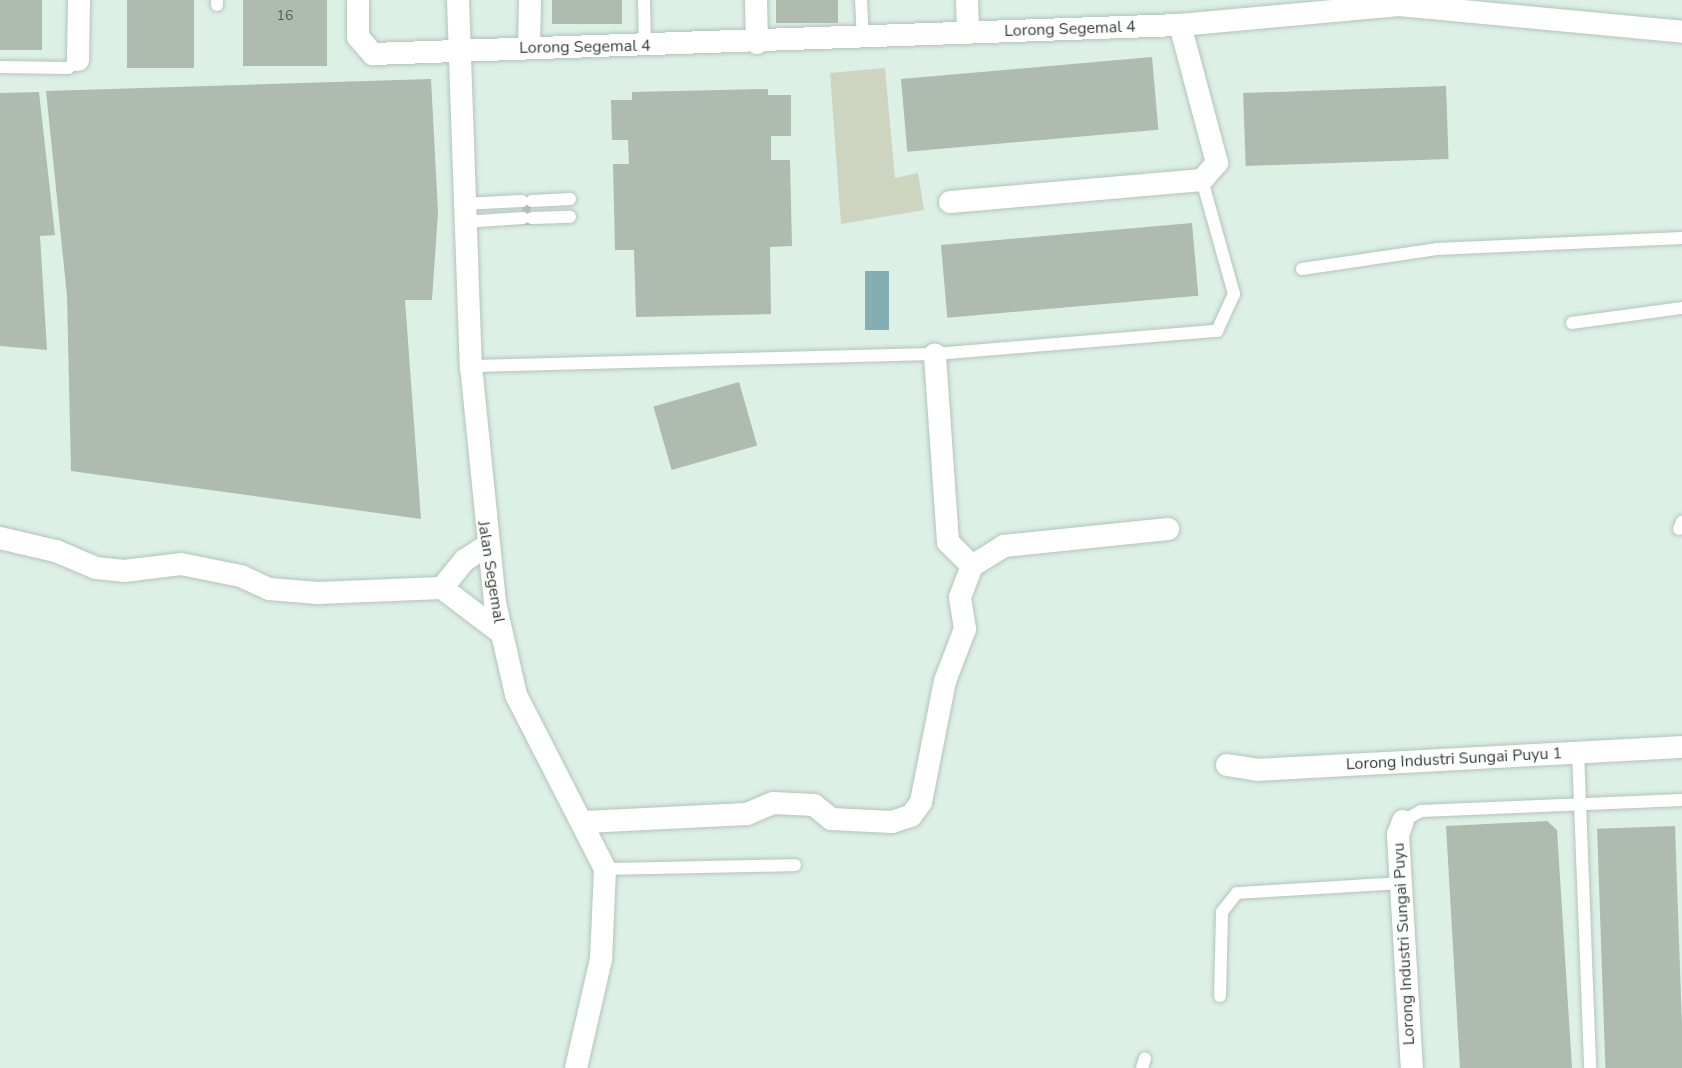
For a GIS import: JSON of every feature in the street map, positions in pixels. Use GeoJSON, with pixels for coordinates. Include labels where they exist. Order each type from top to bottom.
{"type":"FeatureCollection","features":[{"type":"Feature","properties":{"kind":"street"},"geometry":{"type":"LineString","coordinates":[[78,60],[79,0]]}},
{"type":"Feature","properties":{"kind":"street","name":"Lorong Segemal 4"},"geometry":{"type":"LineString","coordinates":[[358,0],[358,37],[373,54],[529,48],[757,44],[1180,25],[1398,3],[1682,32]]}},
{"type":"Feature","properties":{"kind":"street","name":"Jalan Segemal"},"geometry":{"type":"LineString","coordinates":[[458,0],[457,50],[463,213],[471,366],[485,548],[501,633],[516,695],[585,822],[605,869],[601,959],[576,1068]]}},
{"type":"Feature","properties":{"kind":"street"},"geometry":{"type":"LineString","coordinates":[[529,48],[530,0]]}},
{"type":"Feature","properties":{"kind":"street"},"geometry":{"type":"LineString","coordinates":[[756,0],[757,44]]}},
{"type":"Feature","properties":{"kind":"street"},"geometry":{"type":"LineString","coordinates":[[967,0],[968,33]]}},
{"type":"Feature","properties":{"kind":"street"},"geometry":{"type":"LineString","coordinates":[[950,202],[1202,180],[1217,163],[1180,25]]}},
{"type":"Feature","properties":{"kind":"street"},"geometry":{"type":"LineString","coordinates":[[935,354],[948,542],[972,566]]}},
{"type":"Feature","properties":{"kind":"street"},"geometry":{"type":"LineString","coordinates":[[585,822],[747,814],[773,803],[814,805],[831,819],[892,822],[911,816],[921,802],[945,681],[965,629],[960,597],[972,566],[1004,546],[1168,529]]}},
{"type":"Feature","properties":{"kind":"street"},"geometry":{"type":"LineString","coordinates":[[0,538],[56,551],[96,568],[124,571],[181,564],[241,576],[269,589],[318,593],[442,588],[501,633]]}},
{"type":"Feature","properties":{"kind":"street"},"geometry":{"type":"LineString","coordinates":[[442,588],[465,560],[485,548]]}},
{"type":"Feature","properties":{"kind":"street","name":"Lorong Industri Sungai Puyu 1"},"geometry":{"type":"LineString","coordinates":[[1227,765],[1257,770],[1682,747]]}},
{"type":"Feature","properties":{"kind":"street","name":"Lorong Industri Sungai Puyu"},"geometry":{"type":"LineString","coordinates":[[1403,821],[1398,835],[1412,1068]]}},
{"type":"Feature","properties":{"kind":"lane"},"geometry":{"type":"LineString","coordinates":[[644,0],[645,46]]}},
{"type":"Feature","properties":{"kind":"lane"},"geometry":{"type":"LineString","coordinates":[[861,0],[863,40]]}},
{"type":"Feature","properties":{"kind":"lane"},"geometry":{"type":"LineString","coordinates":[[0,68],[68,68],[78,60]]}},
{"type":"Feature","properties":{"kind":"lane"},"geometry":{"type":"LineString","coordinates":[[471,366],[935,354],[1217,331],[1234,294],[1202,180]]}},
{"type":"Feature","properties":{"kind":"lane"},"geometry":{"type":"LineString","coordinates":[[463,213],[527,201],[570,199]]}},
{"type":"Feature","properties":{"kind":"lane"},"geometry":{"type":"LineString","coordinates":[[463,213],[528,218],[570,217]]}},
{"type":"Feature","properties":{"kind":"lane"},"geometry":{"type":"LineString","coordinates":[[1302,269],[1437,249],[1682,238]]}},
{"type":"Feature","properties":{"kind":"lane"},"geometry":{"type":"LineString","coordinates":[[1572,323],[1682,308]]}},
{"type":"Feature","properties":{"kind":"lane"},"geometry":{"type":"LineString","coordinates":[[1578,751],[1577,803],[1590,1068]]}},
{"type":"Feature","properties":{"kind":"lane"},"geometry":{"type":"LineString","coordinates":[[1403,821],[1421,811],[1682,800]]}},
{"type":"Feature","properties":{"kind":"lane"},"geometry":{"type":"LineString","coordinates":[[605,869],[795,865]]}},
{"type":"Feature","properties":{"kind":"lane"},"geometry":{"type":"LineString","coordinates":[[1220,996],[1222,912],[1237,893],[1400,883]]}},
{"type":"Feature","properties":{"kind":"green space"},"geometry":{"type":"Polygon","coordinates":[[[885,68],[895,178],[918,173],[924,210],[841,224],[830,73],[885,68]]]}},
{"type":"Feature","properties":{"kind":"water"},"geometry":{"type":"Polygon","coordinates":[[[865,271],[889,271],[889,330],[865,330],[865,271]]]}},
{"type":"Feature","properties":{"kind":"building"},"geometry":{"type":"Polygon","coordinates":[[[0,0],[42,0],[42,50],[0,50],[0,0]]]}},
{"type":"Feature","properties":{"kind":"building"},"geometry":{"type":"Polygon","coordinates":[[[127,0],[194,0],[194,68],[127,68],[127,0]]]}},
{"type":"Feature","properties":{"kind":"building"},"geometry":{"type":"Polygon","coordinates":[[[243,0],[327,0],[327,66],[243,66],[243,0]]]}},
{"type":"Feature","properties":{"kind":"building"},"geometry":{"type":"Polygon","coordinates":[[[552,0],[622,0],[622,24],[552,24],[552,0]]]}},
{"type":"Feature","properties":{"kind":"building"},"geometry":{"type":"Polygon","coordinates":[[[776,0],[838,0],[838,23],[776,23],[776,0]]]}},
{"type":"Feature","properties":{"kind":"building"},"geometry":{"type":"Polygon","coordinates":[[[1152,57],[1158,130],[907,152],[901,79],[1152,57]]]}},
{"type":"Feature","properties":{"kind":"building"},"geometry":{"type":"Polygon","coordinates":[[[431,79],[438,212],[432,300],[405,300],[421,519],[71,471],[67,296],[46,91],[431,79]]]}},
{"type":"Feature","properties":{"kind":"building"},"geometry":{"type":"Polygon","coordinates":[[[1446,86],[1449,159],[1246,166],[1243,93],[1446,86]]]}},
{"type":"Feature","properties":{"kind":"building"},"geometry":{"type":"Polygon","coordinates":[[[768,89],[768,95],[791,95],[791,136],[771,136],[771,160],[790,160],[792,246],[770,247],[771,314],[636,317],[634,250],[615,250],[613,164],[629,164],[628,140],[612,140],[611,100],[632,100],[632,92],[768,89]]]}},
{"type":"Feature","properties":{"kind":"building"},"geometry":{"type":"Polygon","coordinates":[[[39,92],[55,235],[40,236],[47,350],[0,346],[0,93],[39,92]]]}},
{"type":"Feature","properties":{"kind":"building"},"geometry":{"type":"Polygon","coordinates":[[[522,196],[531,196],[531,225],[522,225],[522,196]]]}},
{"type":"Feature","properties":{"kind":"building"},"geometry":{"type":"Polygon","coordinates":[[[1192,223],[1198,296],[947,318],[941,245],[1192,223]]]}},
{"type":"Feature","properties":{"kind":"building"},"geometry":{"type":"Polygon","coordinates":[[[739,382],[757,445],[672,470],[653,407],[739,382]]]}},
{"type":"Feature","properties":{"kind":"building"},"geometry":{"type":"Polygon","coordinates":[[[1547,821],[1557,830],[1572,1068],[1460,1068],[1446,826],[1547,821]]]}},
{"type":"Feature","properties":{"kind":"building"},"geometry":{"type":"Polygon","coordinates":[[[1675,826],[1682,1068],[1605,1068],[1597,829],[1675,826]]]}}]}
